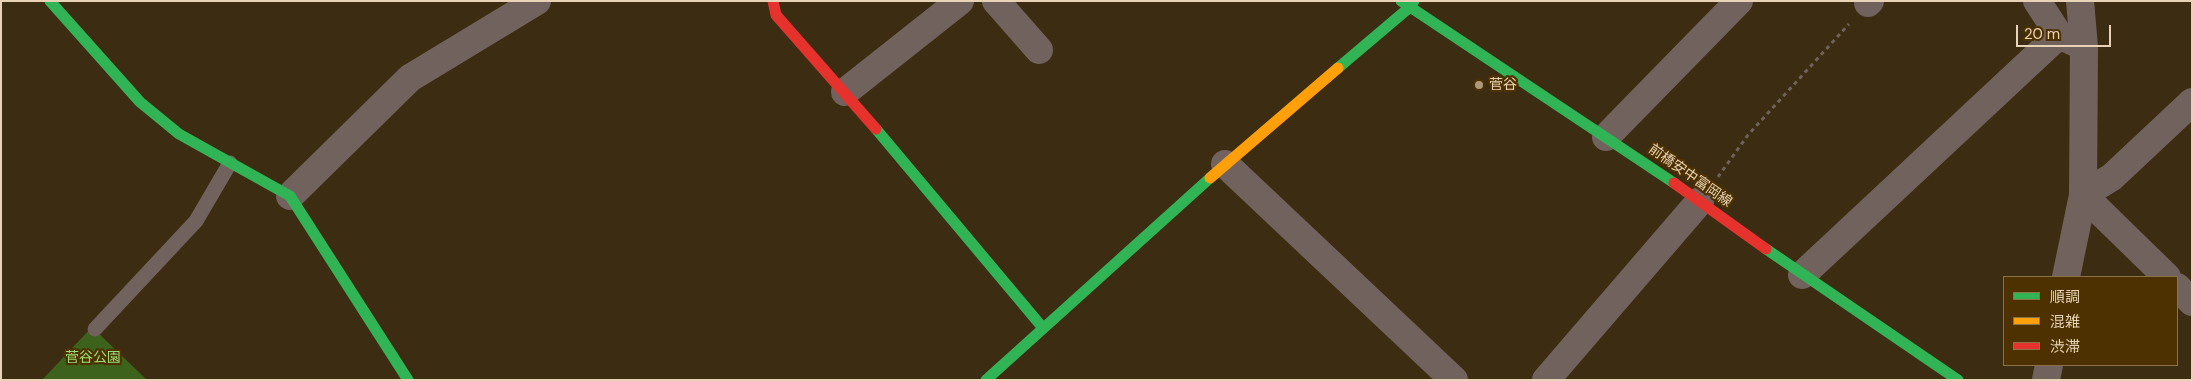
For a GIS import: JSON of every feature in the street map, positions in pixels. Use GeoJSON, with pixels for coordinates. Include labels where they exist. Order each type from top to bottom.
{"type":"FeatureCollection","features":[{"type":"Feature","properties":{"kind":"street"},"geometry":{"type":"LineString","coordinates":[[50,1],[140,102],[179,134],[290,196],[408,380]]}},
{"type":"Feature","properties":{"kind":"street"},"geometry":{"type":"LineString","coordinates":[[290,196],[410,78],[537,1]]}},
{"type":"Feature","properties":{"kind":"street"},"geometry":{"type":"LineString","coordinates":[[773,1],[776,15],[845,92],[1043,328]]}},
{"type":"Feature","properties":{"kind":"street"},"geometry":{"type":"LineString","coordinates":[[845,92],[960,1]]}},
{"type":"Feature","properties":{"kind":"street"},"geometry":{"type":"LineString","coordinates":[[996,1],[1039,50]]}},
{"type":"Feature","properties":{"kind":"street"},"geometry":{"type":"LineString","coordinates":[[1606,137],[1739,1]]}},
{"type":"Feature","properties":{"kind":"street"},"geometry":{"type":"LineString","coordinates":[[2038,1],[2059,35],[2084,46]]}},
{"type":"Feature","properties":{"kind":"street"},"geometry":{"type":"LineString","coordinates":[[2066,276],[2083,195],[2084,46],[2080,1]]}},
{"type":"Feature","properties":{"kind":"street"},"geometry":{"type":"LineString","coordinates":[[986,380],[1408,3]]}},
{"type":"Feature","properties":{"kind":"street","name":"前橋安中富岡線"},"geometry":{"type":"LineString","coordinates":[[1408,3],[1700,201],[1802,275],[1958,380]]}},
{"type":"Feature","properties":{"kind":"street"},"geometry":{"type":"LineString","coordinates":[[1802,275],[2059,35]]}},
{"type":"Feature","properties":{"kind":"street"},"geometry":{"type":"LineString","coordinates":[[2083,195],[2112,177],[2192,102]]}},
{"type":"Feature","properties":{"kind":"street"},"geometry":{"type":"LineString","coordinates":[[1226,164],[1454,380]]}},
{"type":"Feature","properties":{"kind":"street"},"geometry":{"type":"LineString","coordinates":[[2083,195],[2166,276]]}},
{"type":"Feature","properties":{"kind":"street"},"geometry":{"type":"LineString","coordinates":[[1546,380],[1700,201]]}},
{"type":"Feature","properties":{"kind":"street"},"geometry":{"type":"LineString","coordinates":[[2178,288],[2192,302]]}},
{"type":"Feature","properties":{"kind":"street"},"geometry":{"type":"LineString","coordinates":[[2046,380],[2049,366]]}},
{"type":"Feature","properties":{"kind":"lane"},"geometry":{"type":"LineString","coordinates":[[95,329],[196,221],[230,164]]}},
{"type":"Feature","properties":{"kind":"path"},"geometry":{"type":"LineString","coordinates":[[1700,201],[1748,135],[1869,2]]}},
{"type":"Feature","properties":{"kind":"green space","name":"菅谷公園"},"geometry":{"type":"Polygon","coordinates":[[[92,327],[147,380],[42,380],[92,327]]]}},
{"type":"Feature","properties":{"kind":"traffic: fast"},"geometry":{"type":"LineString","coordinates":[[50,1],[140,102],[179,134],[290,196],[408,380]]}},
{"type":"Feature","properties":{"kind":"traffic: fast"},"geometry":{"type":"LineString","coordinates":[[1401,1],[1674,183]]}},
{"type":"Feature","properties":{"kind":"traffic: fast"},"geometry":{"type":"LineString","coordinates":[[1338,68],[1410,7],[1414,1]]}},
{"type":"Feature","properties":{"kind":"traffic: fast"},"geometry":{"type":"LineString","coordinates":[[876,129],[1043,328]]}},
{"type":"Feature","properties":{"kind":"traffic: fast"},"geometry":{"type":"LineString","coordinates":[[986,380],[1210,178]]}},
{"type":"Feature","properties":{"kind":"traffic: fast"},"geometry":{"type":"LineString","coordinates":[[1766,249],[1958,380]]}},
{"type":"Feature","properties":{"kind":"traffic: slow"},"geometry":{"type":"LineString","coordinates":[[1210,178],[1338,68]]}},
{"type":"Feature","properties":{"kind":"traffic: jam"},"geometry":{"type":"LineString","coordinates":[[773,1],[776,15],[876,129]]}},
{"type":"Feature","properties":{"kind":"traffic: jam"},"geometry":{"type":"LineString","coordinates":[[1674,183],[1766,249]]}},
{"type":"Feature","properties":{"kind":"place","name":"菅谷"},"geometry":{"type":"Point","coordinates":[1479,85]}}]}
